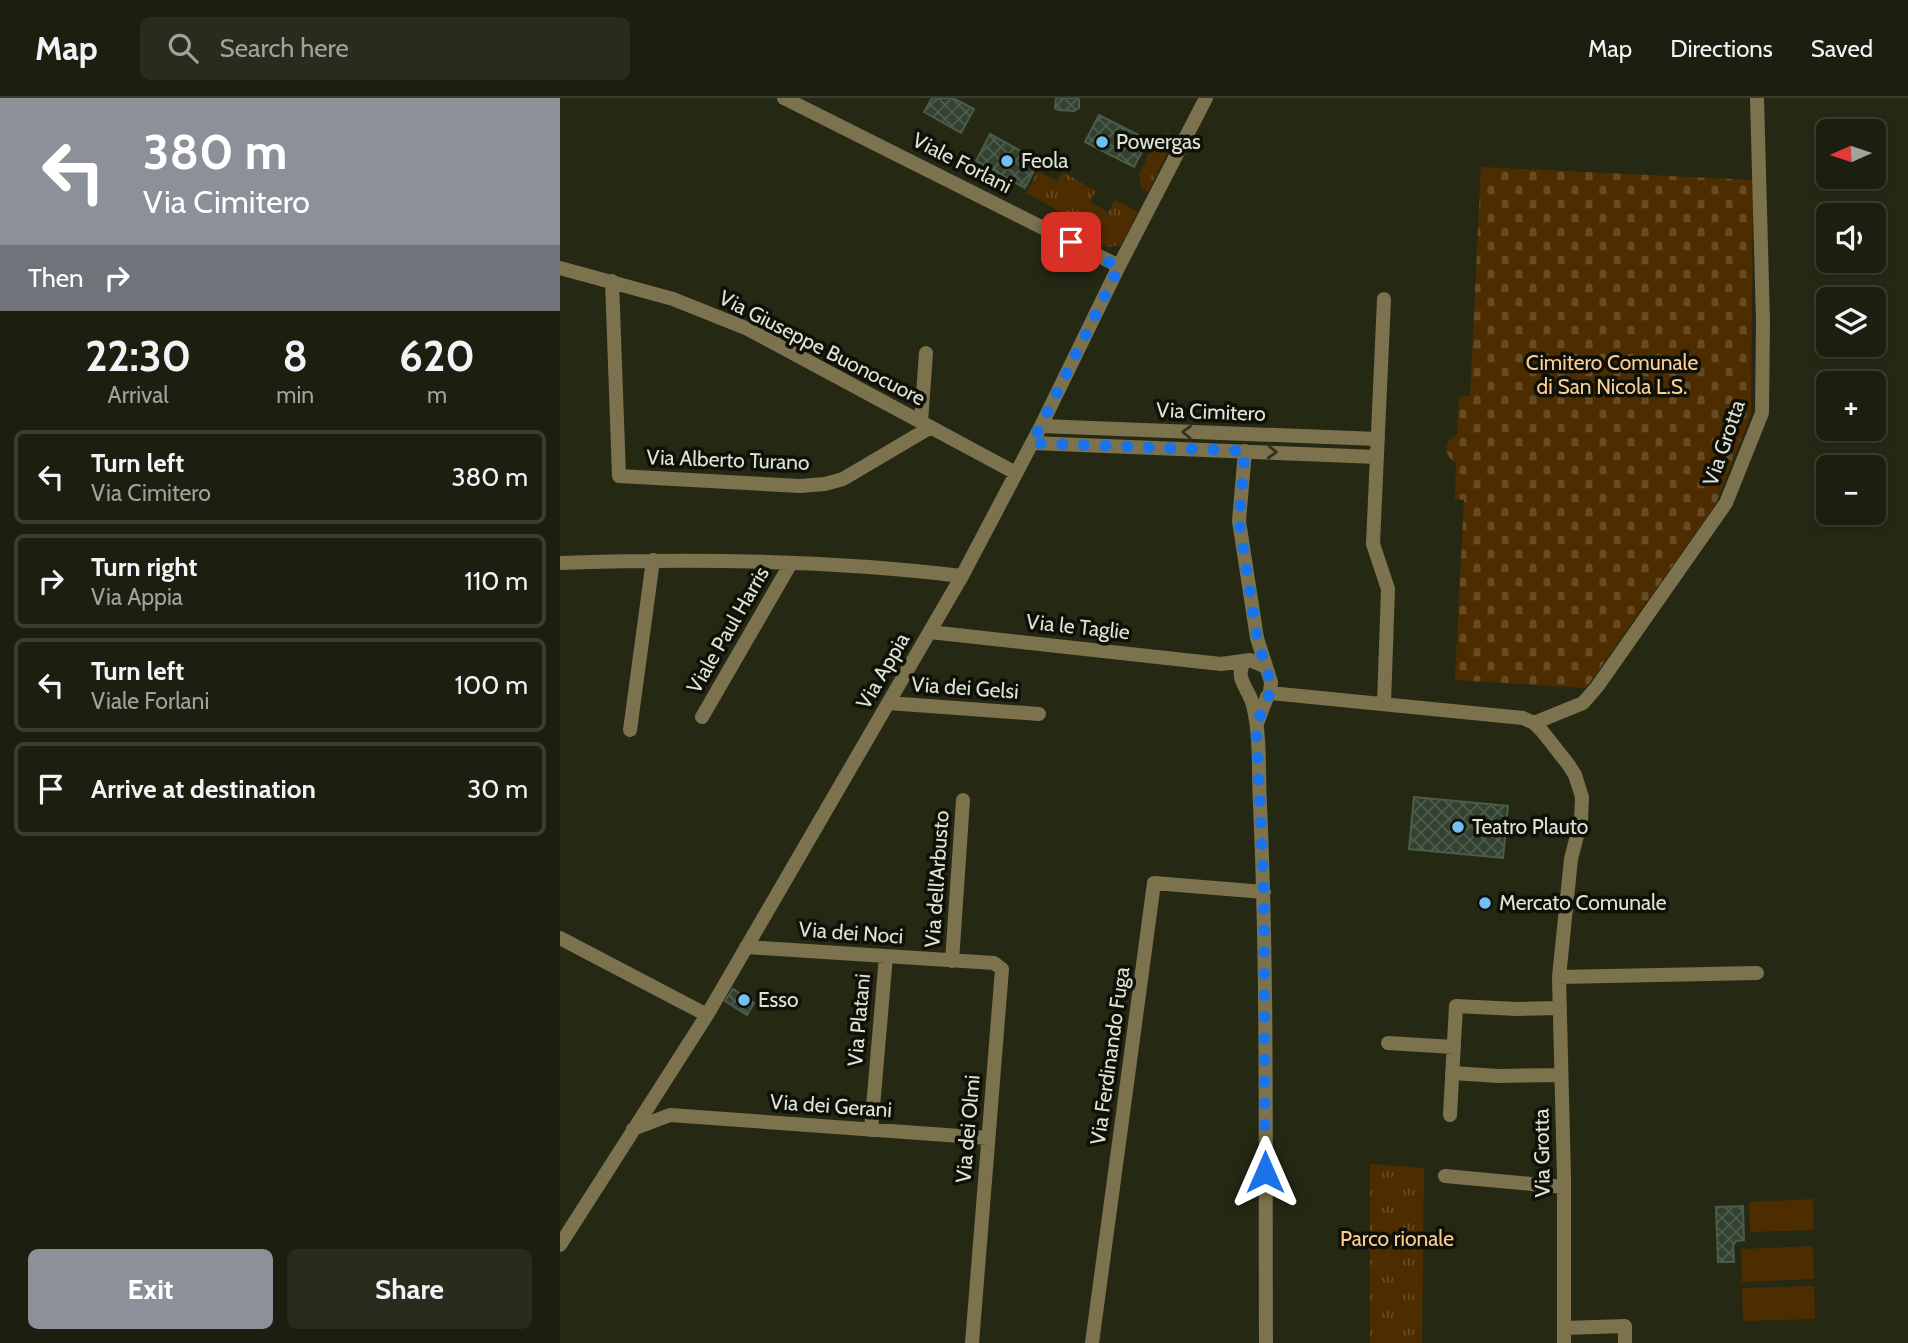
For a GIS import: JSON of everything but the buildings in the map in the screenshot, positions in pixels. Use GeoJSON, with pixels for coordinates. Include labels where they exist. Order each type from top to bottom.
{"type":"FeatureCollection","features":[{"type":"Feature","properties":{"kind":"street","name":"Viale Forlani"},"geometry":{"type":"LineString","coordinates":[[784,98],[1119,267]]}},
{"type":"Feature","properties":{"kind":"street","name":"Via Appia"},"geometry":{"type":"LineString","coordinates":[[560,1245],[706,1015],[962,576],[1041,426],[1206,98]]}},
{"type":"Feature","properties":{"kind":"street","name":"Via Grotta"},"geometry":{"type":"LineString","coordinates":[[1564,1343],[1564,1187],[1559,977],[1571,859],[1582,797],[1575,775],[1568,764],[1534,723],[1583,704],[1597,687],[1726,503],[1762,413],[1763,322],[1757,98]]}},
{"type":"Feature","properties":{"kind":"street","name":"Via Giuseppe Buonocuore"},"geometry":{"type":"LineString","coordinates":[[560,268],[673,299],[748,329],[1016,473]]}},
{"type":"Feature","properties":{"kind":"street","name":"Via Alberto Turano"},"geometry":{"type":"LineString","coordinates":[[612,281],[619,476],[800,486],[825,484],[843,480],[926,425]]}},
{"type":"Feature","properties":{"kind":"street"},"geometry":{"type":"LineString","coordinates":[[1384,299],[1373,544],[1388,589],[1384,704]]}},
{"type":"Feature","properties":{"kind":"street"},"geometry":{"type":"LineString","coordinates":[[926,353],[926,425]]}},
{"type":"Feature","properties":{"kind":"street","name":"Via Cimitero"},"geometry":{"type":"LineString","coordinates":[[1041,426],[1378,439]]}},
{"type":"Feature","properties":{"kind":"street","name":"Via Cimitero"},"geometry":{"type":"LineString","coordinates":[[1032,443],[1377,457]]}},
{"type":"Feature","properties":{"kind":"street"},"geometry":{"type":"LineString","coordinates":[[1245,451],[1239,521],[1257,638],[1269,691],[1256,725]]}},
{"type":"Feature","properties":{"kind":"street"},"geometry":{"type":"LineString","coordinates":[[630,730],[653,560]]}},
{"type":"Feature","properties":{"kind":"street","name":"Viale Paul Harris"},"geometry":{"type":"LineString","coordinates":[[560,563],[653,560],[791,563],[867,566],[962,576]]}},
{"type":"Feature","properties":{"kind":"street","name":"Viale Paul Harris"},"geometry":{"type":"LineString","coordinates":[[702,717],[791,563]]}},
{"type":"Feature","properties":{"kind":"street","name":"Via le Taglie"},"geometry":{"type":"LineString","coordinates":[[930,632],[1221,664],[1264,666]]}},
{"type":"Feature","properties":{"kind":"street"},"geometry":{"type":"LineString","coordinates":[[1257,638],[1245,665],[1244,687],[1258,698],[1269,691],[1508,715],[1534,723]]}},
{"type":"Feature","properties":{"kind":"street"},"geometry":{"type":"LineString","coordinates":[[1250,694],[1256,725],[1264,892],[1266,1343]]}},
{"type":"Feature","properties":{"kind":"street","name":"Via dei Gelsi"},"geometry":{"type":"LineString","coordinates":[[888,704],[1039,714]]}},
{"type":"Feature","properties":{"kind":"street","name":"Via dell'Arbusto"},"geometry":{"type":"LineString","coordinates":[[952,961],[963,800]]}},
{"type":"Feature","properties":{"kind":"street","name":"Via Ferdinando Fuga"},"geometry":{"type":"LineString","coordinates":[[1092,1343],[1154,883],[1264,892]]}},
{"type":"Feature","properties":{"kind":"street"},"geometry":{"type":"LineString","coordinates":[[561,941],[706,1015]]}},
{"type":"Feature","properties":{"kind":"street","name":"Via dei Noci"},"geometry":{"type":"LineString","coordinates":[[746,947],[952,961]]}},
{"type":"Feature","properties":{"kind":"street","name":"Via Platani"},"geometry":{"type":"LineString","coordinates":[[871,1130],[886,956]]}},
{"type":"Feature","properties":{"kind":"street","name":"Via dei Olmi"},"geometry":{"type":"LineString","coordinates":[[952,961],[994,963],[1002,970],[972,1343]]}},
{"type":"Feature","properties":{"kind":"street"},"geometry":{"type":"LineString","coordinates":[[1559,977],[1757,973]]}},
{"type":"Feature","properties":{"kind":"street"},"geometry":{"type":"LineString","coordinates":[[1450,1115],[1456,1006],[1560,1008]]}},
{"type":"Feature","properties":{"kind":"street"},"geometry":{"type":"LineString","coordinates":[[1388,1043],[1454,1047]]}},
{"type":"Feature","properties":{"kind":"street"},"geometry":{"type":"LineString","coordinates":[[1452,1073],[1499,1076],[1562,1075]]}},
{"type":"Feature","properties":{"kind":"street"},"geometry":{"type":"LineString","coordinates":[[666,1079],[664,1101],[670,1115]]}},
{"type":"Feature","properties":{"kind":"street","name":"Via dei Gerani"},"geometry":{"type":"LineString","coordinates":[[633,1129],[670,1115],[988,1138]]}},
{"type":"Feature","properties":{"kind":"street"},"geometry":{"type":"LineString","coordinates":[[1445,1176],[1564,1187]]}},
{"type":"Feature","properties":{"kind":"street"},"geometry":{"type":"LineString","coordinates":[[1564,1328],[1625,1326],[1625,1343]]}},
{"type":"Feature","properties":{"kind":"green space"},"geometry":{"type":"Polygon","coordinates":[[[1168,132],[1175,137],[1148,192],[1142,188],[1139,175],[1156,138],[1168,132]]]}},
{"type":"Feature","properties":{"kind":"green space","name":"Cimitero Comunale di San Nicola L.S."},"geometry":{"type":"Polygon","coordinates":[[[1481,167],[1753,180],[1751,414],[1716,504],[1586,688],[1455,680],[1464,500],[1455,499],[1456,463],[1446,448],[1449,441],[1457,435],[1459,397],[1470,396],[1481,167]]]}},
{"type":"Feature","properties":{"kind":"green space"},"geometry":{"type":"Polygon","coordinates":[[[1038,171],[1057,181],[1063,172],[1096,191],[1090,202],[1108,212],[1115,200],[1138,212],[1121,245],[1107,247],[1065,226],[1070,217],[1026,193],[1038,171]]]}},
{"type":"Feature","properties":{"kind":"green space","name":"Parco rionale"},"geometry":{"type":"Polygon","coordinates":[[[1370,1164],[1424,1168],[1422,1343],[1370,1343],[1370,1164]]]}},
{"type":"Feature","properties":{"kind":"green space"},"geometry":{"type":"Polygon","coordinates":[[[1813,1199],[1814,1230],[1750,1232],[1749,1202],[1813,1199]]]}},
{"type":"Feature","properties":{"kind":"green space"},"geometry":{"type":"Polygon","coordinates":[[[1813,1246],[1814,1279],[1742,1282],[1741,1249],[1813,1246]]]}},
{"type":"Feature","properties":{"kind":"green space"},"geometry":{"type":"Polygon","coordinates":[[[1814,1286],[1815,1319],[1743,1321],[1742,1288],[1814,1286]]]}},
{"type":"Feature","properties":{"kind":"place","name":"Powergas"},"geometry":{"type":"Point","coordinates":[1102,142]}},
{"type":"Feature","properties":{"kind":"place","name":"Feola"},"geometry":{"type":"Point","coordinates":[1007,161]}},
{"type":"Feature","properties":{"kind":"place","name":"Teatro Plauto"},"geometry":{"type":"Point","coordinates":[1458,827]}},
{"type":"Feature","properties":{"kind":"place","name":"Mercato Comunale"},"geometry":{"type":"Point","coordinates":[1485,903]}},
{"type":"Feature","properties":{"kind":"place","name":"Esso"},"geometry":{"type":"Point","coordinates":[744,1000]}},
{"type":"Feature","properties":{"kind":"route"},"geometry":{"type":"LineString","coordinates":[[1071,242],[1119,267],[1032,443],[1245,451],[1239,521],[1257,638],[1272,688],[1261,708],[1256,725],[1264,892],[1265,1172]]}}]}
